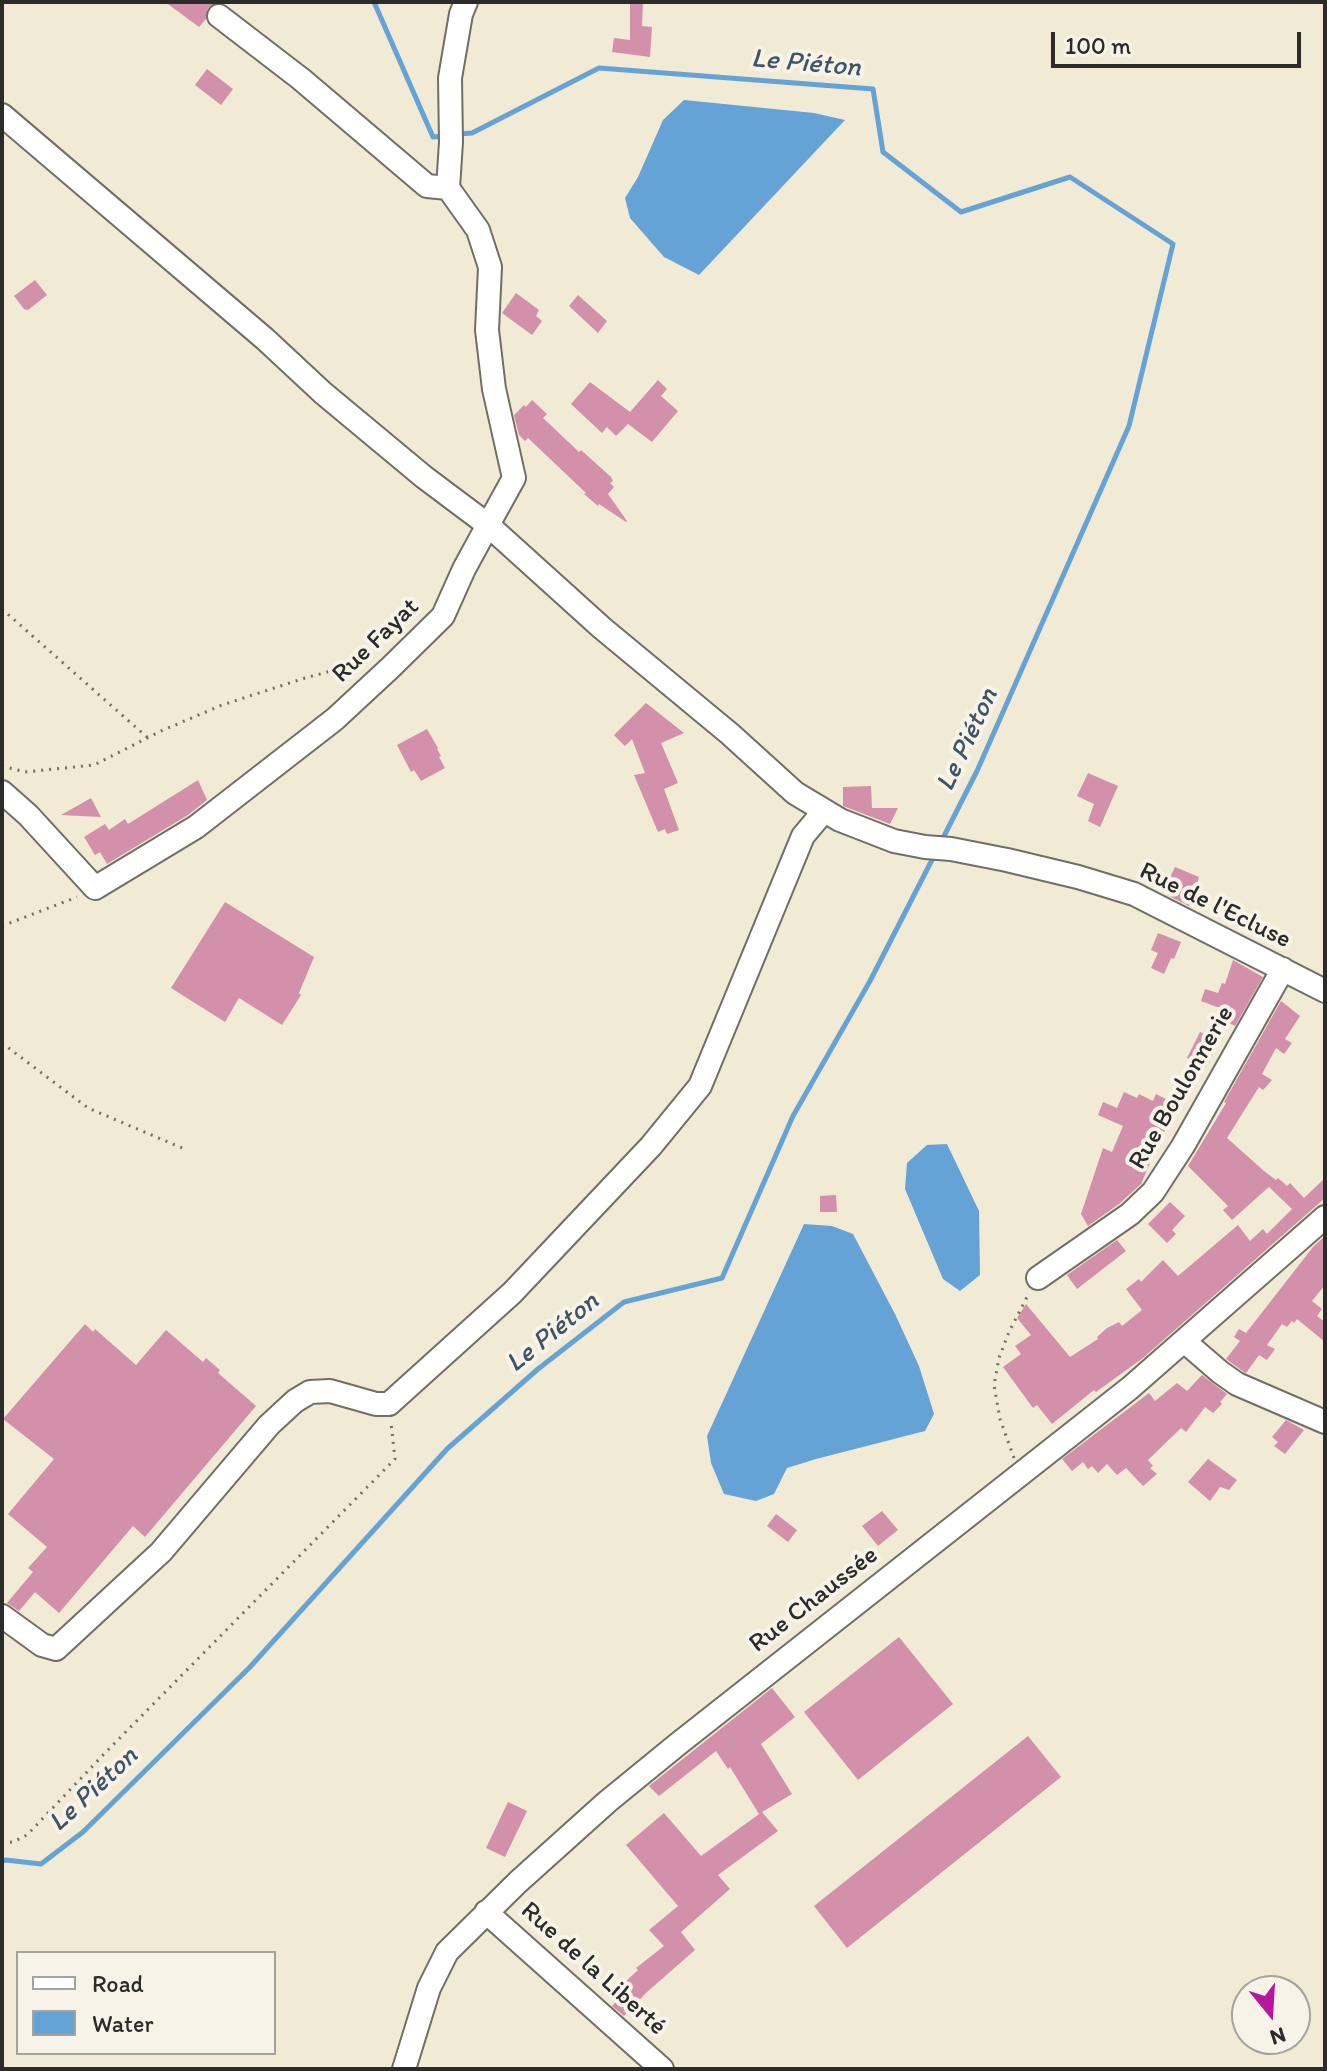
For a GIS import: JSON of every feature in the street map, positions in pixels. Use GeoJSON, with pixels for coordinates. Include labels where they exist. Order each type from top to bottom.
{"type":"FeatureCollection","features":[{"type":"Feature","properties":{"kind":"street"},"geometry":{"type":"LineString","coordinates":[[219,16],[301,79],[427,186],[448,188],[450,78],[461,14],[466,2]]}},
{"type":"Feature","properties":{"kind":"street"},"geometry":{"type":"LineString","coordinates":[[2,115],[265,339],[323,393],[424,477],[488,525],[602,628],[730,734],[795,793],[824,811],[803,836],[700,1086],[651,1146],[512,1293],[389,1404],[376,1404],[330,1391],[310,1392],[295,1401],[269,1425],[161,1552],[56,1649],[42,1645],[2,1616]]}},
{"type":"Feature","properties":{"kind":"street","name":"Rue Fayat"},"geometry":{"type":"LineString","coordinates":[[95,888],[196,827],[335,719],[390,668],[443,616],[464,569],[514,478],[492,375],[487,330],[490,267],[478,230],[448,188]]}},
{"type":"Feature","properties":{"kind":"street"},"geometry":{"type":"LineString","coordinates":[[2,792],[28,815],[95,888]]}},
{"type":"Feature","properties":{"kind":"street","name":"Rue de l'Ecluse"},"geometry":{"type":"LineString","coordinates":[[824,811],[858,829],[894,841],[951,849],[1078,877],[1134,894],[1325,991]]}},
{"type":"Feature","properties":{"kind":"street","name":"Rue Boulonnerie"},"geometry":{"type":"LineString","coordinates":[[1038,1278],[1130,1214],[1153,1192],[1183,1146],[1283,969]]}},
{"type":"Feature","properties":{"kind":"street","name":"Rue Chaussée"},"geometry":{"type":"LineString","coordinates":[[404,2069],[429,1988],[447,1952],[486,1912],[607,1802],[1130,1388],[1325,1217]]}},
{"type":"Feature","properties":{"kind":"street"},"geometry":{"type":"LineString","coordinates":[[1184,1341],[1237,1384],[1325,1422]]}},
{"type":"Feature","properties":{"kind":"street","name":"Rue de la Liberté"},"geometry":{"type":"LineString","coordinates":[[486,1912],[662,2069]]}},
{"type":"Feature","properties":{"kind":"path"},"geometry":{"type":"LineString","coordinates":[[2,609],[148,738]]}},
{"type":"Feature","properties":{"kind":"path"},"geometry":{"type":"LineString","coordinates":[[2,766],[25,772],[94,765],[222,705],[305,678],[378,659]]}},
{"type":"Feature","properties":{"kind":"path"},"geometry":{"type":"LineString","coordinates":[[2,926],[95,888]]}},
{"type":"Feature","properties":{"kind":"path"},"geometry":{"type":"LineString","coordinates":[[2,1043],[88,1108],[187,1150]]}},
{"type":"Feature","properties":{"kind":"path"},"geometry":{"type":"LineString","coordinates":[[1022,1472],[1000,1419],[994,1385],[999,1358],[1009,1332],[1038,1278]]}},
{"type":"Feature","properties":{"kind":"path"},"geometry":{"type":"LineString","coordinates":[[2,1843],[13,1842],[27,1835],[395,1459],[389,1404]]}},
{"type":"Feature","properties":{"kind":"water"},"geometry":{"type":"Polygon","coordinates":[[[684,100],[814,113],[845,120],[699,275],[664,257],[630,218],[625,198],[638,177],[663,120],[684,100]]]}},
{"type":"Feature","properties":{"kind":"water"},"geometry":{"type":"Polygon","coordinates":[[[947,1144],[979,1211],[980,1275],[960,1291],[943,1279],[905,1189],[907,1163],[927,1145],[947,1144]]]}},
{"type":"Feature","properties":{"kind":"water"},"geometry":{"type":"Polygon","coordinates":[[[804,1224],[832,1226],[853,1234],[919,1366],[934,1414],[925,1431],[787,1468],[774,1494],[756,1501],[724,1494],[711,1463],[707,1436],[804,1224]]]}},
{"type":"Feature","properties":{"kind":"building"},"geometry":{"type":"Polygon","coordinates":[[[165,2],[218,2],[208,8],[206,19],[199,27],[165,2]]]}},
{"type":"Feature","properties":{"kind":"building"},"geometry":{"type":"Polygon","coordinates":[[[630,2],[643,2],[642,26],[652,27],[650,57],[612,52],[614,38],[630,40],[630,2]]]}},
{"type":"Feature","properties":{"kind":"building"},"geometry":{"type":"Polygon","coordinates":[[[207,69],[233,89],[221,105],[195,85],[207,69]]]}},
{"type":"Feature","properties":{"kind":"building"},"geometry":{"type":"Polygon","coordinates":[[[35,280],[47,295],[28,310],[24,309],[14,296],[35,280]]]}},
{"type":"Feature","properties":{"kind":"building"},"geometry":{"type":"Polygon","coordinates":[[[516,293],[539,310],[536,316],[542,321],[532,335],[502,313],[516,293]]]}},
{"type":"Feature","properties":{"kind":"building"},"geometry":{"type":"Polygon","coordinates":[[[578,295],[607,321],[598,333],[569,306],[578,295]]]}},
{"type":"Feature","properties":{"kind":"building"},"geometry":{"type":"Polygon","coordinates":[[[658,380],[667,389],[661,396],[678,411],[652,442],[628,424],[616,436],[607,427],[602,433],[571,404],[590,382],[630,412],[658,380]]]}},
{"type":"Feature","properties":{"kind":"building"},"geometry":{"type":"Polygon","coordinates":[[[532,400],[547,414],[543,418],[611,477],[613,481],[610,483],[614,487],[608,494],[626,522],[598,506],[528,438],[525,441],[519,435],[514,415],[532,400]]]}},
{"type":"Feature","properties":{"kind":"building"},"geometry":{"type":"Polygon","coordinates":[[[646,703],[684,733],[661,743],[678,783],[664,789],[679,830],[667,834],[665,829],[658,832],[634,775],[645,773],[632,739],[625,746],[614,735],[646,703]]]}},
{"type":"Feature","properties":{"kind":"building"},"geometry":{"type":"Polygon","coordinates":[[[427,729],[445,768],[421,781],[414,770],[411,772],[397,745],[427,729]]]}},
{"type":"Feature","properties":{"kind":"building"},"geometry":{"type":"Polygon","coordinates":[[[1088,773],[1118,786],[1100,827],[1088,821],[1094,804],[1077,796],[1088,773]]]}},
{"type":"Feature","properties":{"kind":"building"},"geometry":{"type":"Polygon","coordinates":[[[198,780],[207,800],[107,864],[100,852],[95,855],[84,837],[105,824],[109,830],[125,819],[128,824],[198,780]]]}},
{"type":"Feature","properties":{"kind":"building"},"geometry":{"type":"Polygon","coordinates":[[[871,786],[872,808],[898,808],[890,824],[843,806],[843,787],[871,786]]]}},
{"type":"Feature","properties":{"kind":"building"},"geometry":{"type":"Polygon","coordinates":[[[91,798],[101,817],[61,815],[91,798]]]}},
{"type":"Feature","properties":{"kind":"building"},"geometry":{"type":"Polygon","coordinates":[[[1175,867],[1199,877],[1189,906],[1167,895],[1172,886],[1167,884],[1175,867]]]}},
{"type":"Feature","properties":{"kind":"building"},"geometry":{"type":"Polygon","coordinates":[[[225,902],[314,957],[299,993],[301,995],[282,1025],[239,998],[225,1022],[171,988],[225,902]]]}},
{"type":"Feature","properties":{"kind":"building"},"geometry":{"type":"Polygon","coordinates":[[[1158,933],[1181,942],[1164,974],[1151,968],[1158,953],[1151,950],[1158,933]]]}},
{"type":"Feature","properties":{"kind":"building"},"geometry":{"type":"Polygon","coordinates":[[[1233,960],[1263,977],[1235,1026],[1225,1021],[1232,1008],[1201,1001],[1205,989],[1218,993],[1222,983],[1225,984],[1233,960]]]}},
{"type":"Feature","properties":{"kind":"building"},"geometry":{"type":"Polygon","coordinates":[[[1281,1001],[1300,1016],[1285,1039],[1292,1043],[1284,1054],[1276,1048],[1262,1074],[1272,1080],[1263,1090],[1259,1087],[1227,1138],[1264,1171],[1287,1186],[1290,1183],[1304,1198],[1325,1178],[1325,1198],[1143,1358],[1096,1392],[1094,1390],[1052,1424],[1037,1405],[1033,1408],[1003,1367],[1021,1354],[1015,1346],[1031,1335],[1017,1318],[1026,1304],[1070,1357],[1098,1339],[1107,1328],[1119,1322],[1122,1326],[1142,1310],[1126,1289],[1139,1279],[1141,1282],[1163,1260],[1178,1276],[1238,1225],[1250,1241],[1263,1229],[1267,1234],[1292,1209],[1269,1187],[1271,1185],[1232,1220],[1223,1210],[1228,1206],[1188,1166],[1281,1001]]]}},
{"type":"Feature","properties":{"kind":"building"},"geometry":{"type":"Polygon","coordinates":[[[1200,1032],[1219,1040],[1206,1067],[1187,1058],[1200,1032]]]}},
{"type":"Feature","properties":{"kind":"building"},"geometry":{"type":"Polygon","coordinates":[[[1124,1092],[1137,1098],[1139,1094],[1153,1101],[1156,1094],[1178,1105],[1141,1184],[1088,1226],[1081,1214],[1103,1148],[1112,1152],[1123,1126],[1098,1115],[1103,1102],[1117,1108],[1124,1092]]]}},
{"type":"Feature","properties":{"kind":"building"},"geometry":{"type":"Polygon","coordinates":[[[836,1195],[837,1212],[820,1212],[820,1196],[836,1195]]]}},
{"type":"Feature","properties":{"kind":"building"},"geometry":{"type":"Polygon","coordinates":[[[1170,1202],[1185,1216],[1172,1230],[1176,1234],[1167,1243],[1148,1224],[1170,1202]]]}},
{"type":"Feature","properties":{"kind":"building"},"geometry":{"type":"Polygon","coordinates":[[[1325,1236],[1325,1285],[1312,1301],[1322,1309],[1317,1316],[1325,1322],[1325,1342],[1297,1319],[1287,1327],[1282,1324],[1267,1345],[1275,1349],[1267,1360],[1259,1355],[1244,1372],[1226,1359],[1240,1341],[1234,1337],[1239,1329],[1246,1333],[1325,1236]]]}},
{"type":"Feature","properties":{"kind":"building"},"geometry":{"type":"Polygon","coordinates":[[[1117,1240],[1126,1251],[1077,1289],[1067,1275],[1117,1240]]]}},
{"type":"Feature","properties":{"kind":"building"},"geometry":{"type":"Polygon","coordinates":[[[85,1324],[136,1365],[166,1330],[203,1362],[206,1358],[220,1370],[218,1373],[256,1406],[145,1537],[133,1526],[59,1613],[35,1592],[19,1611],[7,1603],[33,1572],[28,1568],[47,1547],[8,1514],[54,1459],[3,1419],[85,1324]]]}},
{"type":"Feature","properties":{"kind":"building"},"geometry":{"type":"Polygon","coordinates":[[[1202,1375],[1227,1394],[1220,1402],[1222,1404],[1213,1413],[1205,1407],[1186,1432],[1181,1428],[1148,1460],[1153,1466],[1150,1468],[1157,1474],[1143,1486],[1126,1468],[1117,1475],[1107,1464],[1098,1473],[1092,1466],[1088,1469],[1083,1462],[1072,1471],[1062,1459],[1149,1393],[1155,1401],[1177,1383],[1187,1391],[1202,1375]]]}},
{"type":"Feature","properties":{"kind":"building"},"geometry":{"type":"Polygon","coordinates":[[[1286,1420],[1304,1430],[1285,1454],[1274,1446],[1278,1442],[1272,1437],[1286,1420]]]}},
{"type":"Feature","properties":{"kind":"building"},"geometry":{"type":"Polygon","coordinates":[[[1208,1459],[1237,1480],[1229,1490],[1220,1487],[1210,1501],[1188,1482],[1208,1459]]]}},
{"type":"Feature","properties":{"kind":"building"},"geometry":{"type":"Polygon","coordinates":[[[882,1511],[898,1530],[878,1546],[862,1526],[882,1511]]]}},
{"type":"Feature","properties":{"kind":"building"},"geometry":{"type":"Polygon","coordinates":[[[776,1514],[797,1530],[788,1542],[767,1526],[776,1514]]]}},
{"type":"Feature","properties":{"kind":"building"},"geometry":{"type":"Polygon","coordinates":[[[899,1637],[953,1704],[858,1780],[804,1712],[899,1637]]]}},
{"type":"Feature","properties":{"kind":"building"},"geometry":{"type":"Polygon","coordinates":[[[772,1688],[795,1717],[761,1744],[792,1794],[759,1814],[730,1767],[728,1769],[716,1751],[659,1796],[649,1786],[772,1688]]]}},
{"type":"Feature","properties":{"kind":"building"},"geometry":{"type":"Polygon","coordinates":[[[1028,1736],[1061,1777],[847,1948],[814,1906],[1028,1736]]]}},
{"type":"Feature","properties":{"kind":"building"},"geometry":{"type":"Polygon","coordinates":[[[508,1802],[527,1811],[505,1857],[486,1848],[508,1802]]]}},
{"type":"Feature","properties":{"kind":"building"},"geometry":{"type":"Polygon","coordinates":[[[762,1812],[778,1831],[718,1875],[730,1889],[681,1932],[695,1950],[624,2016],[612,2006],[627,1990],[622,1985],[638,1970],[636,1968],[664,1946],[649,1930],[678,1906],[626,1845],[664,1813],[701,1856],[762,1812]]]}},
{"type":"Feature","properties":{"kind":"waterway","name":"Le Piéton"},"geometry":{"type":"LineString","coordinates":[[374,2],[433,137],[445,136]]}},
{"type":"Feature","properties":{"kind":"waterway","name":"Le Piéton"},"geometry":{"type":"LineString","coordinates":[[459,134],[472,133],[599,68],[873,89],[883,152],[961,212],[1070,177],[1173,244],[1129,426],[977,771],[941,842]]}},
{"type":"Feature","properties":{"kind":"waterway","name":"Le Piéton"},"geometry":{"type":"LineString","coordinates":[[2,1861],[41,1864],[83,1832],[250,1667],[447,1449],[538,1369],[624,1302],[722,1278],[793,1116],[870,981],[935,854]]}}]}
